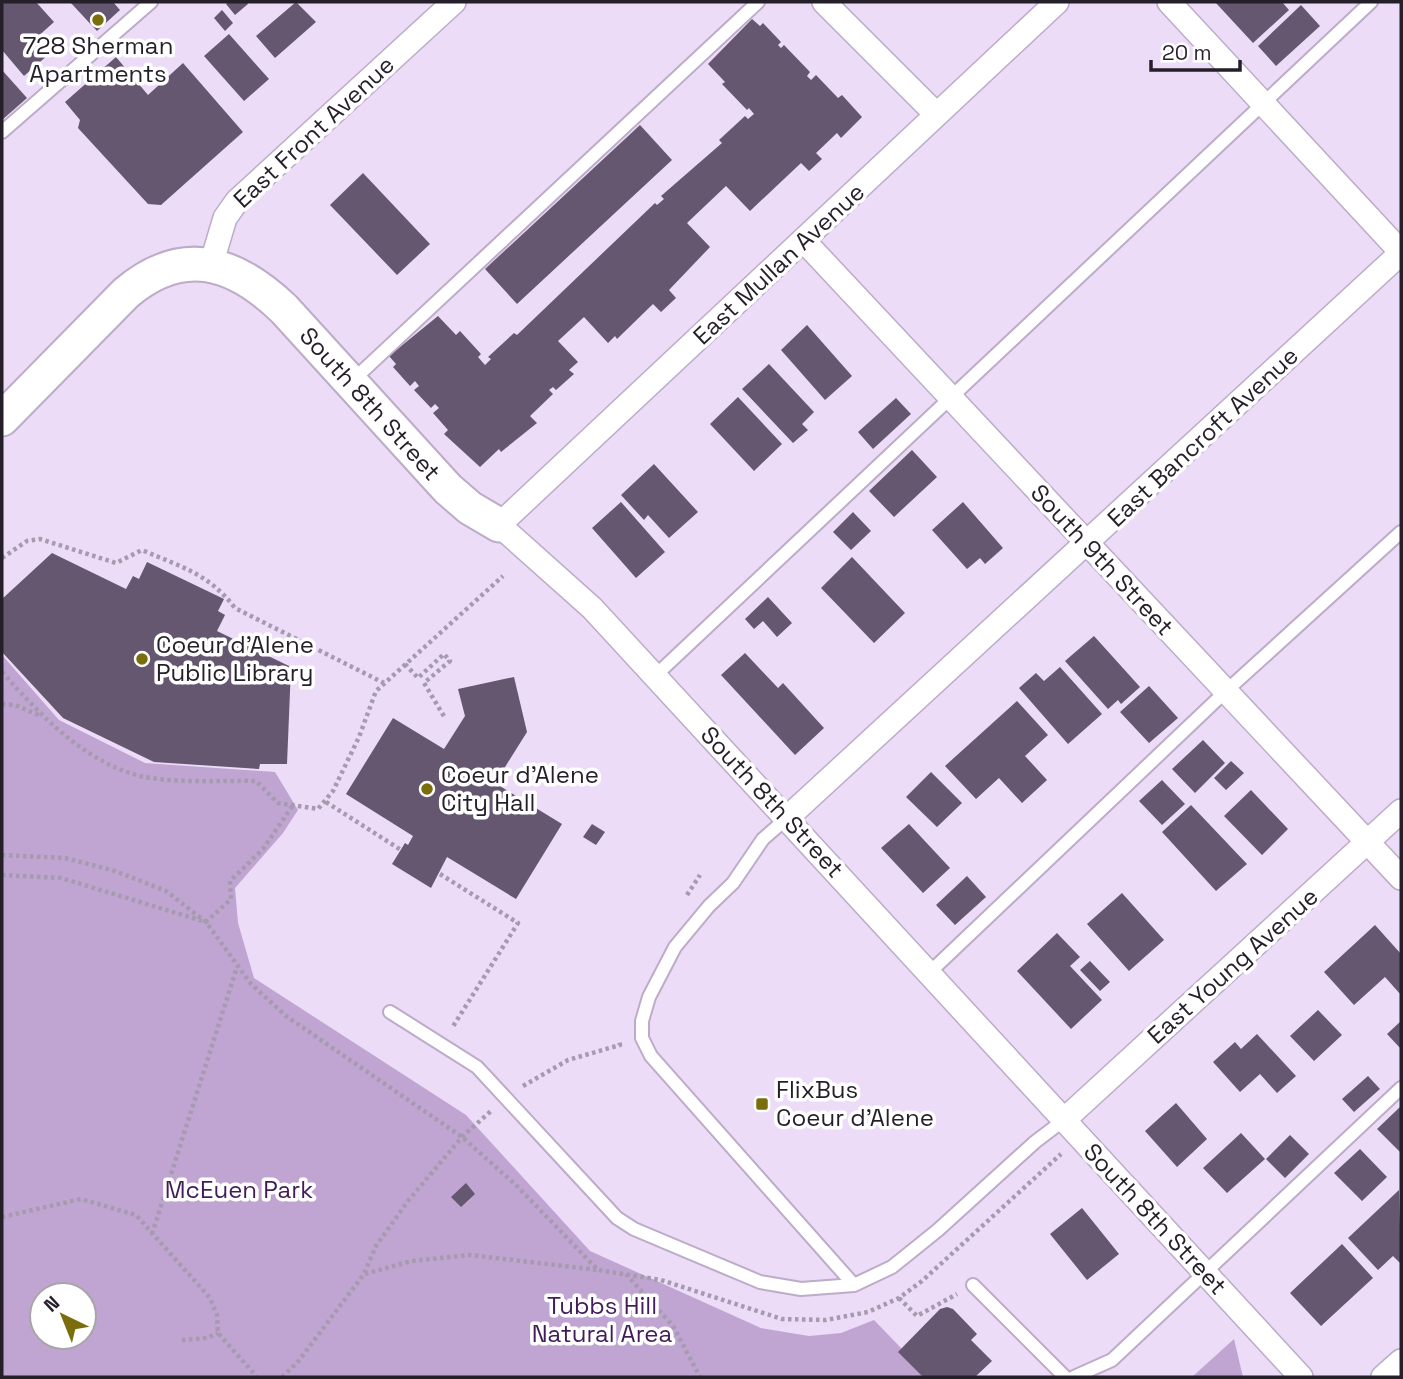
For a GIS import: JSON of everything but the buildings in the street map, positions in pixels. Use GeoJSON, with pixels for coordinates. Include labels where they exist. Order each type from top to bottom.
{"type":"FeatureCollection","features":[{"type":"Feature","properties":{"kind":"street","name":"East Front Avenue"},"geometry":{"type":"LineString","coordinates":[[211,265],[225,218],[237,201],[454,2]]}},
{"type":"Feature","properties":{"kind":"street"},"geometry":{"type":"LineString","coordinates":[[824,2],[936,114]]}},
{"type":"Feature","properties":{"kind":"street","name":"East Mullan Avenue"},"geometry":{"type":"LineString","coordinates":[[499,525],[1058,2]]}},
{"type":"Feature","properties":{"kind":"street"},"geometry":{"type":"LineString","coordinates":[[1169,2],[1401,252]]}},
{"type":"Feature","properties":{"kind":"street","name":"South 9th Street"},"geometry":{"type":"LineString","coordinates":[[804,241],[1401,878]]}},
{"type":"Feature","properties":{"kind":"street","name":"East Bancroft Avenue"},"geometry":{"type":"LineString","coordinates":[[787,818],[1401,252]]}},
{"type":"Feature","properties":{"kind":"street","name":"South 8th Street"},"geometry":{"type":"LineString","coordinates":[[211,265],[230,269],[258,285],[448,489],[470,508],[499,525],[592,608],[1301,1377]]}},
{"type":"Feature","properties":{"kind":"street"},"geometry":{"type":"LineString","coordinates":[[2,418],[141,281],[175,266],[211,265]]}},
{"type":"Feature","properties":{"kind":"street","name":"East Young Avenue"},"geometry":{"type":"LineString","coordinates":[[1064,1120],[1401,811]]}},
{"type":"Feature","properties":{"kind":"street"},"geometry":{"type":"LineString","coordinates":[[1383,1377],[1401,1362]]}},
{"type":"Feature","properties":{"kind":"lane"},"geometry":{"type":"LineString","coordinates":[[2,132],[151,2]]}},
{"type":"Feature","properties":{"kind":"lane"},"geometry":{"type":"LineString","coordinates":[[349,384],[758,2]]}},
{"type":"Feature","properties":{"kind":"lane"},"geometry":{"type":"LineString","coordinates":[[655,676],[1371,2]]}},
{"type":"Feature","properties":{"kind":"lane"},"geometry":{"type":"LineString","coordinates":[[929,973],[1225,692],[1401,532]]}},
{"type":"Feature","properties":{"kind":"lane"},"geometry":{"type":"LineString","coordinates":[[787,818],[763,839],[733,883],[709,906],[675,947],[649,997],[642,1021],[642,1038],[651,1056],[854,1285]]}},
{"type":"Feature","properties":{"kind":"lane"},"geometry":{"type":"LineString","coordinates":[[390,1012],[485,1074],[617,1218],[634,1229],[760,1282],[801,1289],[854,1285],[892,1267],[1064,1120]]}},
{"type":"Feature","properties":{"kind":"lane"},"geometry":{"type":"LineString","coordinates":[[1074,1377],[1112,1360],[1401,1088]]}},
{"type":"Feature","properties":{"kind":"lane"},"geometry":{"type":"LineString","coordinates":[[973,1285],[1065,1377]]}},
{"type":"Feature","properties":{"kind":"path"},"geometry":{"type":"LineString","coordinates":[[2,558],[27,541],[40,539],[116,563],[142,550],[208,579],[219,587],[235,608],[384,683]]}},
{"type":"Feature","properties":{"kind":"path"},"geometry":{"type":"LineString","coordinates":[[2,673],[45,718],[94,755],[128,773],[161,778],[256,781],[278,803],[318,809],[326,802],[359,737],[376,691],[503,576]]}},
{"type":"Feature","properties":{"kind":"path"},"geometry":{"type":"LineString","coordinates":[[405,664],[418,678],[444,654],[450,661],[424,683],[445,718]]}},
{"type":"Feature","properties":{"kind":"path"},"geometry":{"type":"LineString","coordinates":[[2,704],[15,705],[45,718]]}},
{"type":"Feature","properties":{"kind":"path"},"geometry":{"type":"LineString","coordinates":[[326,802],[401,850]]}},
{"type":"Feature","properties":{"kind":"path"},"geometry":{"type":"LineString","coordinates":[[2,875],[61,878],[206,922],[231,899],[230,881],[263,849],[293,805]]}},
{"type":"Feature","properties":{"kind":"path"},"geometry":{"type":"LineString","coordinates":[[440,874],[518,923],[442,1045]]}},
{"type":"Feature","properties":{"kind":"path"},"geometry":{"type":"LineString","coordinates":[[685,898],[700,875]]}},
{"type":"Feature","properties":{"kind":"path"},"geometry":{"type":"LineString","coordinates":[[152,1234],[237,967]]}},
{"type":"Feature","properties":{"kind":"path"},"geometry":{"type":"LineString","coordinates":[[523,1087],[568,1060],[620,1045],[618,1029]]}},
{"type":"Feature","properties":{"kind":"path"},"geometry":{"type":"LineString","coordinates":[[282,1377],[297,1363],[364,1274],[376,1246],[415,1191],[462,1137],[494,1108]]}},
{"type":"Feature","properties":{"kind":"path"},"geometry":{"type":"LineString","coordinates":[[2,1217],[81,1199],[136,1215],[210,1298],[217,1315],[218,1333],[257,1377]]}},
{"type":"Feature","properties":{"kind":"path"},"geometry":{"type":"LineString","coordinates":[[364,1274],[411,1261],[470,1255],[598,1270]]}},
{"type":"Feature","properties":{"kind":"path"},"geometry":{"type":"LineString","coordinates":[[626,1274],[673,1326],[700,1377]]}},
{"type":"Feature","properties":{"kind":"path"},"geometry":{"type":"LineString","coordinates":[[899,1298],[917,1316],[973,1285]]}},
{"type":"Feature","properties":{"kind":"path"},"geometry":{"type":"LineString","coordinates":[[182,1340],[207,1338],[218,1333]]}},
{"type":"Feature","properties":{"kind":"green space","name":"McEuen Park"},"geometry":{"type":"Polygon","coordinates":[[[2,655],[59,720],[145,763],[275,772],[298,810],[283,833],[235,888],[238,923],[254,978],[466,1115],[590,1251],[761,1328],[809,1336],[841,1333],[874,1320],[929,1377],[2,1377],[2,655]]]}},
{"type":"Feature","properties":{"kind":"green space"},"geometry":{"type":"Polygon","coordinates":[[[1234,1339],[1243,1377],[1192,1377],[1234,1339]]]}},
{"type":"Feature","properties":{"kind":"place","name":"728 Sherman Apartments"},"geometry":{"type":"Point","coordinates":[98,20]}},
{"type":"Feature","properties":{"kind":"place","name":"Coeur d'Alene Public Library"},"geometry":{"type":"Point","coordinates":[142,659]}},
{"type":"Feature","properties":{"kind":"place","name":"Coeur d'Alene City Hall"},"geometry":{"type":"Point","coordinates":[427,789]}},
{"type":"Feature","properties":{"kind":"place","name":"FlixBus Coeur d'Alene"},"geometry":{"type":"Point","coordinates":[762,1104]}},
{"type":"Feature","properties":{"kind":"park label","name":"Tubbs Hill Natural Area"},"geometry":{"type":"Point","coordinates":[602,1320]}}]}
